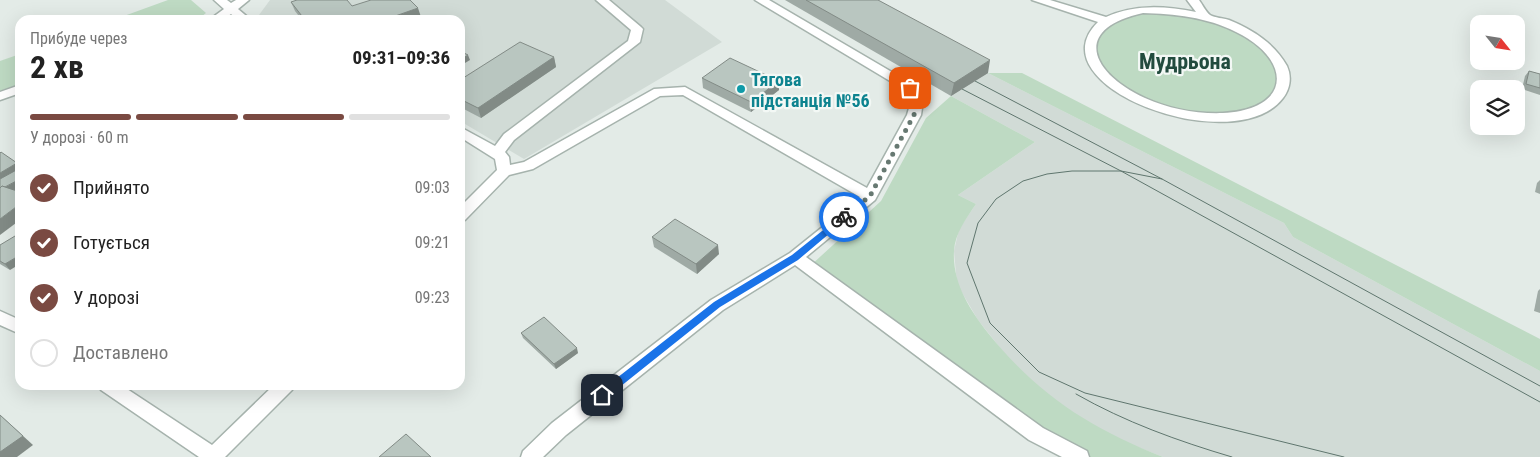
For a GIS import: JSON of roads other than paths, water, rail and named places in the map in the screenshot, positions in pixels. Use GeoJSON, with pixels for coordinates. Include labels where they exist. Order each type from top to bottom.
{"type":"FeatureCollection","features":[{"type":"Feature","properties":{"kind":"street"},"geometry":{"type":"LineString","coordinates":[[220,0],[239,15]]}},
{"type":"Feature","properties":{"kind":"street"},"geometry":{"type":"LineString","coordinates":[[221,15],[243,0]]}},
{"type":"Feature","properties":{"kind":"street"},"geometry":{"type":"LineString","coordinates":[[497,153],[509,137],[634,42],[637,30],[602,0]]}},
{"type":"Feature","properties":{"kind":"street"},"geometry":{"type":"LineString","coordinates":[[530,457],[559,429],[717,305],[795,257],[870,196],[914,115],[917,101],[910,88],[761,0]]}},
{"type":"Feature","properties":{"kind":"street"},"geometry":{"type":"LineString","coordinates":[[1038,0],[1106,21]]}},
{"type":"Feature","properties":{"kind":"street"},"geometry":{"type":"LineString","coordinates":[[1193,0],[1206,17]]}},
{"type":"Feature","properties":{"kind":"street"},"geometry":{"type":"LineString","coordinates":[[1130,6],[1172,10],[1206,17],[1250,36],[1266,47],[1279,64],[1284,80],[1280,95],[1267,107],[1244,115],[1202,117],[1166,110],[1129,95],[1104,76],[1090,55],[1091,37],[1106,21],[1130,6]]}},
{"type":"Feature","properties":{"kind":"street"},"geometry":{"type":"LineString","coordinates":[[0,96],[15,91]]}},
{"type":"Feature","properties":{"kind":"street"},"geometry":{"type":"LineString","coordinates":[[465,211],[504,171],[528,166],[638,101],[658,92],[685,91],[870,196]]}},
{"type":"Feature","properties":{"kind":"street"},"geometry":{"type":"LineString","coordinates":[[465,134],[502,157],[504,171]]}},
{"type":"Feature","properties":{"kind":"street"},"geometry":{"type":"LineString","coordinates":[[795,257],[1036,434],[1080,457]]}},
{"type":"Feature","properties":{"kind":"street"},"geometry":{"type":"LineString","coordinates":[[0,318],[15,326]]}},
{"type":"Feature","properties":{"kind":"street"},"geometry":{"type":"LineString","coordinates":[[114,390],[213,456],[281,390]]}},
{"type":"Feature","properties":{"kind":"tram line"},"geometry":{"type":"LineString","coordinates":[[975,81],[1162,179]]}},
{"type":"Feature","properties":{"kind":"tram line"},"geometry":{"type":"LineString","coordinates":[[962,89],[1121,171]]}},
{"type":"Feature","properties":{"kind":"tram line"},"geometry":{"type":"LineString","coordinates":[[1121,171],[1072,171],[1047,174],[1023,181],[996,199],[978,223],[967,263],[990,323],[1039,372],[1085,393],[1344,457]]}},
{"type":"Feature","properties":{"kind":"tram line"},"geometry":{"type":"LineString","coordinates":[[1121,171],[1162,179]]}},
{"type":"Feature","properties":{"kind":"tram line"},"geometry":{"type":"LineString","coordinates":[[1121,171],[1540,402]]}},
{"type":"Feature","properties":{"kind":"tram line"},"geometry":{"type":"LineString","coordinates":[[1162,179],[1540,386]]}},
{"type":"Feature","properties":{"kind":"tram line"},"geometry":{"type":"LineString","coordinates":[[1076,394],[1152,430],[1232,457]]}},
{"type":"Feature","properties":{"kind":"place","name":"Тягова підстанція №56"},"geometry":{"type":"Point","coordinates":[741,89]}},
{"type":"Feature","properties":{"kind":"district","name":"Мудрьона"},"geometry":{"type":"Point","coordinates":[1185,61]}}]}
